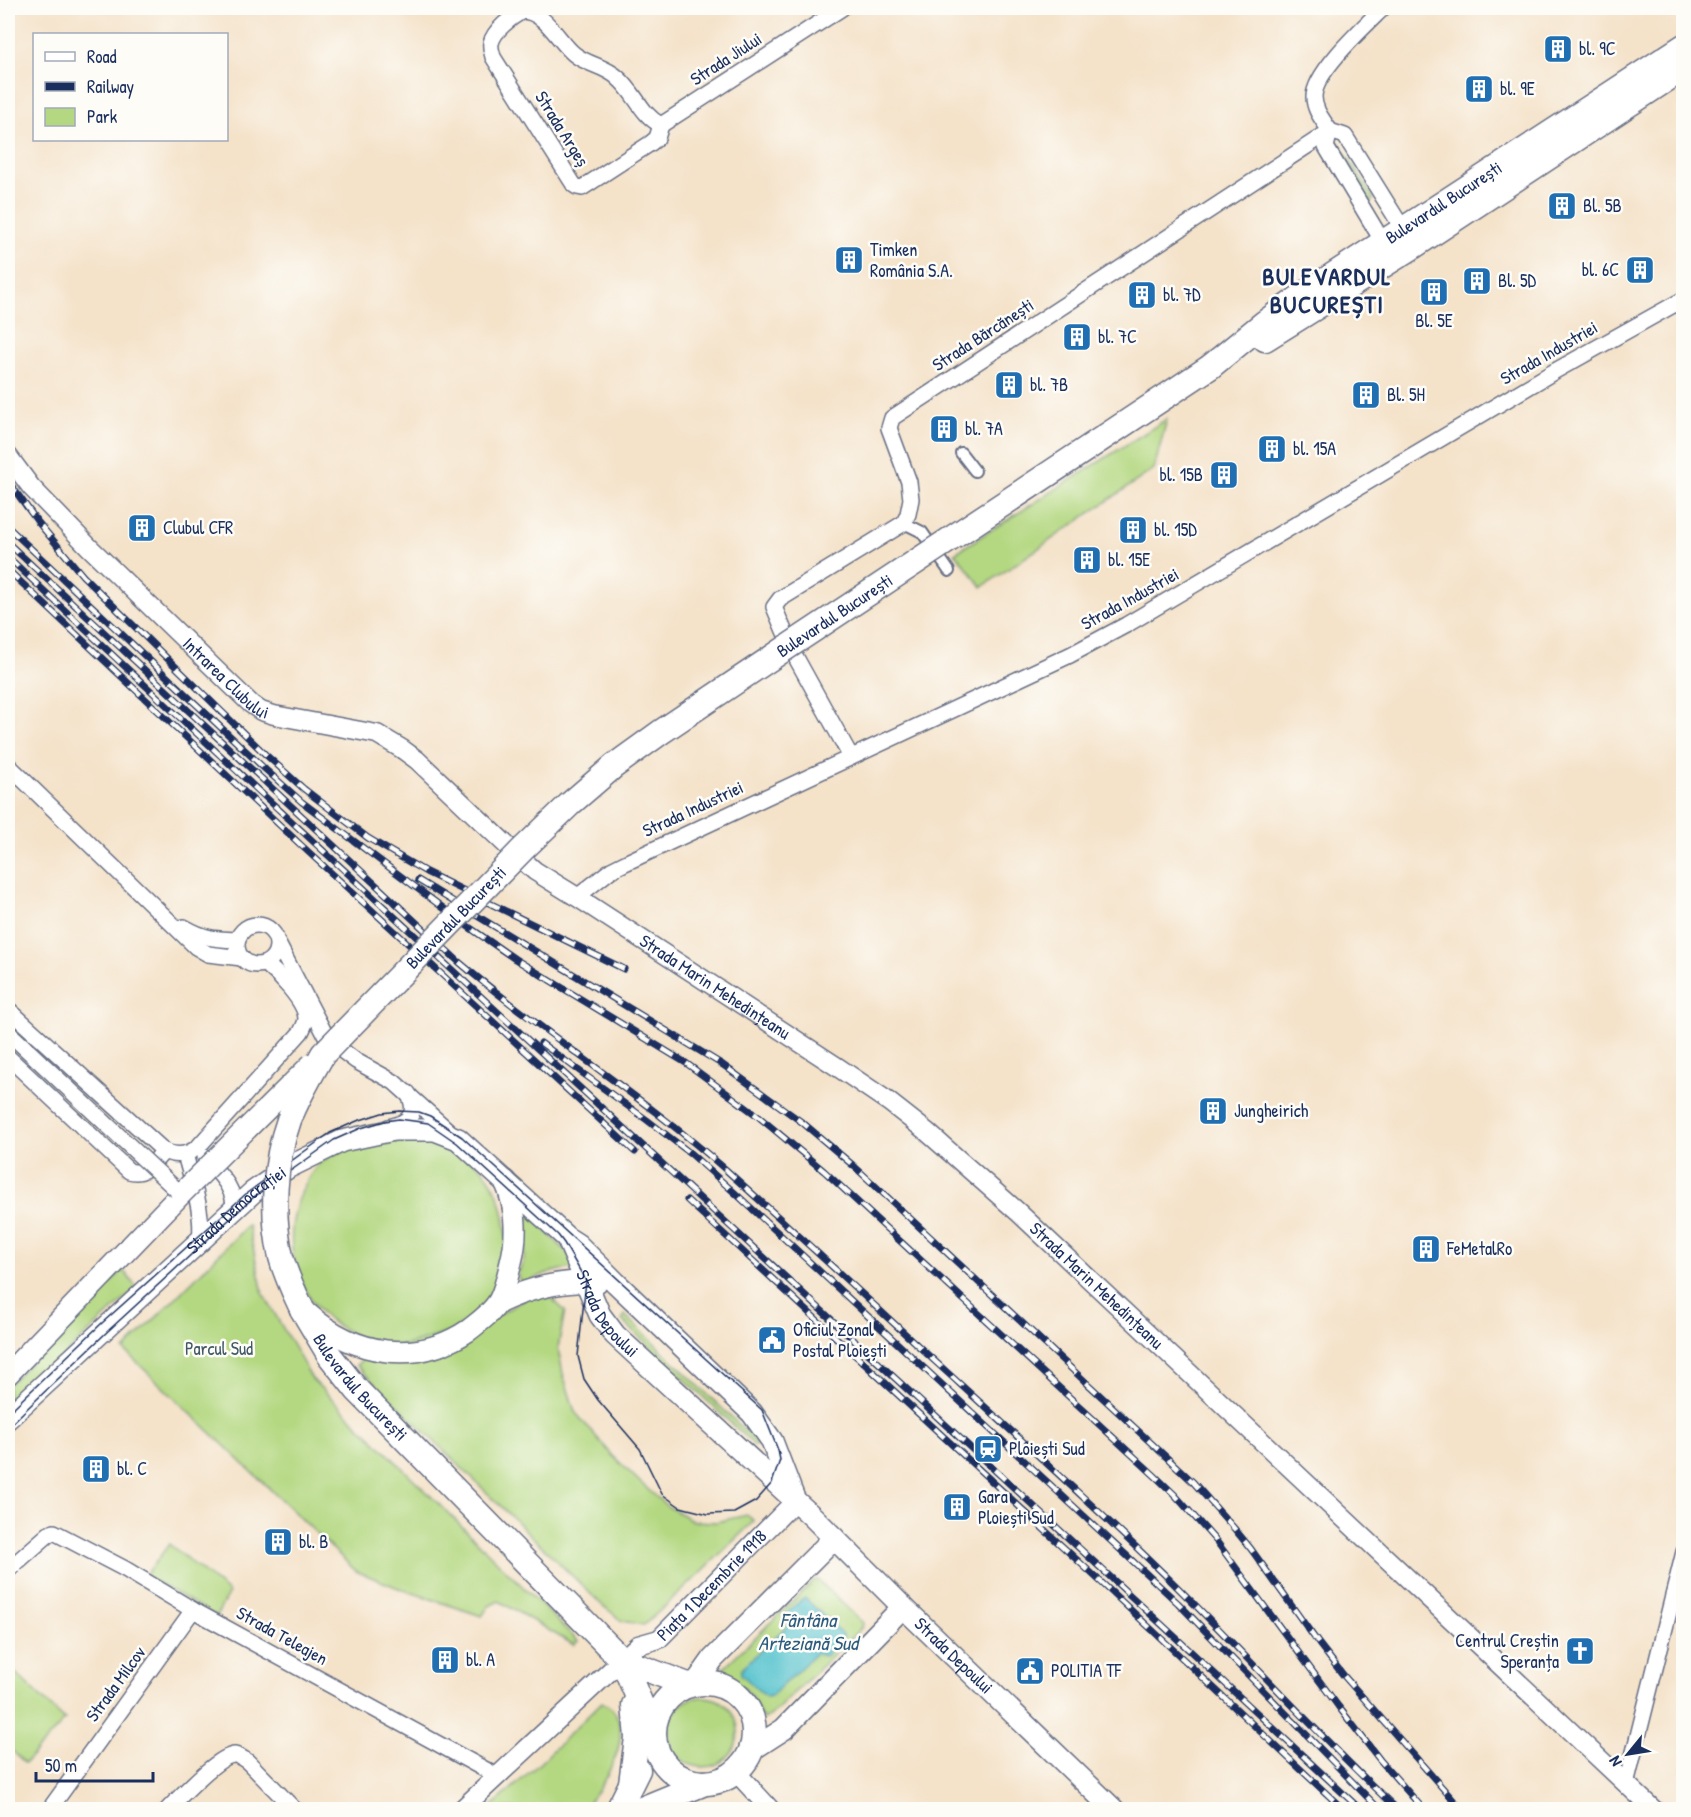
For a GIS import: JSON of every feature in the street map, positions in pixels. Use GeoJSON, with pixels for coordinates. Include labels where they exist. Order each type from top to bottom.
{"type":"FeatureCollection","features":[{"type":"Feature","properties":{"kind":"main road","name":"Bulevardul București"},"geometry":{"type":"LineString","coordinates":[[654,1735],[620,1661],[357,1390],[330,1356],[302,1309],[282,1259],[275,1213],[276,1187],[278,1163],[289,1120],[323,1043],[577,796],[637,748],[1210,367],[1264,323],[1383,242],[1683,46]]}},
{"type":"Feature","properties":{"kind":"main road","name":"Bulevardul București"},"geometry":{"type":"LineString","coordinates":[[1210,367],[1273,335],[1321,306],[1683,68]]}},
{"type":"Feature","properties":{"kind":"main road"},"geometry":{"type":"LineString","coordinates":[[8,1374],[323,1043]]}},
{"type":"Feature","properties":{"kind":"main road","name":"Strada Democrației"},"geometry":{"type":"LineString","coordinates":[[8,1418],[253,1192],[289,1167],[327,1148],[383,1131],[435,1130],[458,1138],[504,1180]]}},
{"type":"Feature","properties":{"kind":"main road"},"geometry":{"type":"LineString","coordinates":[[498,1303],[510,1268],[515,1234],[511,1202],[504,1180]]}},
{"type":"Feature","properties":{"kind":"main road","name":"Strada Depoului"},"geometry":{"type":"LineString","coordinates":[[504,1180],[591,1257],[752,1413],[772,1441],[795,1501]]}},
{"type":"Feature","properties":{"kind":"main road","name":"Strada Depoului"},"geometry":{"type":"LineString","coordinates":[[566,1237],[600,1315],[615,1335],[834,1538],[1114,1809]]}},
{"type":"Feature","properties":{"kind":"main road"},"geometry":{"type":"LineString","coordinates":[[302,1309],[321,1326],[337,1336],[363,1347],[400,1352],[435,1346],[462,1334],[498,1303],[520,1293],[550,1285],[586,1281],[616,1283]]}},
{"type":"Feature","properties":{"kind":"main road"},"geometry":{"type":"LineString","coordinates":[[692,1684],[713,1659],[834,1538]]}},
{"type":"Feature","properties":{"kind":"main road"},"geometry":{"type":"LineString","coordinates":[[750,1751],[775,1737],[784,1729],[903,1607]]}},
{"type":"Feature","properties":{"kind":"main road","name":"Bulevardul București"},"geometry":{"type":"LineString","coordinates":[[620,1661],[692,1684]]}},
{"type":"Feature","properties":{"kind":"main road"},"geometry":{"type":"LineString","coordinates":[[620,1661],[636,1714],[637,1738],[631,1783]]}},
{"type":"Feature","properties":{"kind":"main road"},"geometry":{"type":"LineString","coordinates":[[618,1809],[654,1735],[658,1712],[666,1699],[677,1690],[692,1684],[712,1683],[728,1688],[741,1698],[750,1712],[754,1727],[753,1744],[747,1759],[736,1772],[716,1782],[705,1783],[690,1781],[677,1775],[666,1766],[658,1753],[654,1735]]}},
{"type":"Feature","properties":{"kind":"main road"},"geometry":{"type":"LineString","coordinates":[[639,1809],[705,1783]]}},
{"type":"Feature","properties":{"kind":"street","name":"Strada Jiului"},"geometry":{"type":"LineString","coordinates":[[661,125],[842,8]]}},
{"type":"Feature","properties":{"kind":"street"},"geometry":{"type":"LineString","coordinates":[[1383,8],[1322,73],[1315,87],[1314,99],[1318,114],[1330,131],[1345,136],[1403,229]]}},
{"type":"Feature","properties":{"kind":"street","name":"Strada Argeș"},"geometry":{"type":"LineString","coordinates":[[529,11],[535,14],[575,55],[616,76],[653,121],[661,125],[657,138],[651,143],[585,187],[576,187],[493,57],[491,50],[493,39],[516,14],[529,11]]}},
{"type":"Feature","properties":{"kind":"street"},"geometry":{"type":"LineString","coordinates":[[1330,131],[1326,147],[1383,242]]}},
{"type":"Feature","properties":{"kind":"street","name":"Strada Bărcănești"},"geometry":{"type":"LineString","coordinates":[[904,523],[911,499],[909,482],[889,428],[892,418],[1330,131]]}},
{"type":"Feature","properties":{"kind":"street","name":"Strada Industriei"},"geometry":{"type":"LineString","coordinates":[[578,897],[596,881],[618,867],[1070,655],[1126,625],[1555,371],[1683,299]]}},
{"type":"Feature","properties":{"kind":"street"},"geometry":{"type":"LineString","coordinates":[[961,453],[975,471]]}},
{"type":"Feature","properties":{"kind":"street","name":"Intrarea Clubului"},"geometry":{"type":"LineString","coordinates":[[8,456],[26,481],[89,548],[250,704],[261,711],[280,717],[377,734],[417,760],[487,827]]}},
{"type":"Feature","properties":{"kind":"street"},"geometry":{"type":"LineString","coordinates":[[851,757],[794,654],[774,607],[780,599],[904,523],[922,532],[949,571]]}},
{"type":"Feature","properties":{"kind":"street"},"geometry":{"type":"LineString","coordinates":[[8,765],[196,947],[208,954],[242,958]]}},
{"type":"Feature","properties":{"kind":"street","name":"Strada Marin Mehedințeanu"},"geometry":{"type":"LineString","coordinates":[[487,827],[535,871],[839,1068],[926,1131],[1027,1220],[1654,1809]]}},
{"type":"Feature","properties":{"kind":"street"},"geometry":{"type":"LineString","coordinates":[[166,916],[208,939],[238,940]]}},
{"type":"Feature","properties":{"kind":"street"},"geometry":{"type":"LineString","coordinates":[[277,942],[276,954],[266,964],[255,966],[247,963],[237,950],[238,940],[246,928],[258,925],[269,929],[274,934],[301,985],[323,1043]]}},
{"type":"Feature","properties":{"kind":"street"},"geometry":{"type":"LineString","coordinates":[[8,1010],[164,1151],[174,1155],[191,1151],[301,1032],[306,1021],[303,1009],[278,974],[266,964]]}},
{"type":"Feature","properties":{"kind":"street"},"geometry":{"type":"LineString","coordinates":[[301,1032],[313,1030],[323,1043],[336,1046],[394,1082],[458,1138]]}},
{"type":"Feature","properties":{"kind":"street"},"geometry":{"type":"LineString","coordinates":[[8,1032],[181,1194]]}},
{"type":"Feature","properties":{"kind":"street"},"geometry":{"type":"LineString","coordinates":[[8,1057],[129,1171],[136,1173],[144,1171],[164,1151]]}},
{"type":"Feature","properties":{"kind":"street"},"geometry":{"type":"LineString","coordinates":[[358,1137],[361,1133],[405,1122],[414,1110],[408,1093]]}},
{"type":"Feature","properties":{"kind":"street"},"geometry":{"type":"LineString","coordinates":[[84,1130],[102,1135],[126,1122],[132,1123]]}},
{"type":"Feature","properties":{"kind":"street"},"geometry":{"type":"LineString","coordinates":[[110,1154],[108,1139],[111,1132]]}},
{"type":"Feature","properties":{"kind":"street"},"geometry":{"type":"LineString","coordinates":[[191,1151],[229,1185],[243,1192],[253,1192]]}},
{"type":"Feature","properties":{"kind":"street"},"geometry":{"type":"LineString","coordinates":[[191,1151],[202,1225],[200,1241]]}},
{"type":"Feature","properties":{"kind":"street"},"geometry":{"type":"LineString","coordinates":[[229,1185],[234,1200],[234,1209]]}},
{"type":"Feature","properties":{"kind":"street","name":"Piața 1 Decembrie 1918"},"geometry":{"type":"LineString","coordinates":[[461,1809],[638,1645],[659,1639],[795,1501]]}},
{"type":"Feature","properties":{"kind":"street","name":"Strada Teleajen"},"geometry":{"type":"LineString","coordinates":[[8,1570],[54,1532],[125,1569],[193,1610],[497,1776]]}},
{"type":"Feature","properties":{"kind":"street"},"geometry":{"type":"LineString","coordinates":[[1626,1784],[1683,1552]]}},
{"type":"Feature","properties":{"kind":"street","name":"Strada Milcov"},"geometry":{"type":"LineString","coordinates":[[49,1809],[193,1610]]}},
{"type":"Feature","properties":{"kind":"street"},"geometry":{"type":"LineString","coordinates":[[167,1809],[220,1760],[233,1755],[248,1762],[295,1809]]}},
{"type":"Feature","properties":{"kind":"street"},"geometry":{"type":"LineString","coordinates":[[736,1772],[771,1809]]}},
{"type":"Feature","properties":{"kind":"green space"},"geometry":{"type":"Polygon","coordinates":[[[1338,142],[1374,199],[1371,202],[1335,144],[1338,142]]]}},
{"type":"Feature","properties":{"kind":"green space"},"geometry":{"type":"Polygon","coordinates":[[[1167,419],[1154,469],[982,587],[955,553],[1167,419]]]}},
{"type":"Feature","properties":{"kind":"green space"},"geometry":{"type":"Polygon","coordinates":[[[400,1137],[445,1140],[482,1169],[491,1181],[499,1199],[504,1216],[506,1240],[503,1263],[495,1284],[484,1303],[468,1320],[428,1341],[404,1345],[362,1338],[326,1317],[305,1289],[294,1262],[292,1248],[293,1220],[297,1205],[311,1173],[319,1164],[347,1149],[400,1137]]]}},
{"type":"Feature","properties":{"kind":"green space"},"geometry":{"type":"Polygon","coordinates":[[[529,1213],[573,1259],[572,1268],[547,1273],[525,1283],[521,1282],[518,1274],[526,1248],[524,1214],[529,1213]]]}},
{"type":"Feature","properties":{"kind":"green space","name":"Parcul Sud"},"geometry":{"type":"Polygon","coordinates":[[[248,1225],[263,1293],[312,1379],[578,1641],[574,1645],[499,1601],[489,1606],[482,1616],[401,1589],[356,1571],[124,1350],[248,1225]]]}},
{"type":"Feature","properties":{"kind":"green space"},"geometry":{"type":"Polygon","coordinates":[[[123,1270],[137,1288],[8,1407],[8,1385],[123,1270]]]}},
{"type":"Feature","properties":{"kind":"green space"},"geometry":{"type":"Polygon","coordinates":[[[530,1296],[551,1298],[565,1311],[558,1348],[563,1374],[575,1412],[612,1455],[667,1506],[693,1521],[716,1522],[747,1515],[754,1521],[644,1625],[622,1621],[600,1603],[356,1365],[367,1357],[492,1319],[530,1296]]]}},
{"type":"Feature","properties":{"kind":"green space"},"geometry":{"type":"Polygon","coordinates":[[[625,1315],[758,1443],[755,1446],[622,1320],[625,1315]]]}},
{"type":"Feature","properties":{"kind":"green space"},"geometry":{"type":"Polygon","coordinates":[[[169,1544],[229,1593],[216,1616],[145,1576],[169,1544]]]}},
{"type":"Feature","properties":{"kind":"green space"},"geometry":{"type":"Polygon","coordinates":[[[818,1580],[863,1623],[862,1627],[770,1716],[764,1719],[749,1693],[731,1680],[722,1677],[721,1670],[814,1581],[818,1580]]]}},
{"type":"Feature","properties":{"kind":"green space"},"geometry":{"type":"Polygon","coordinates":[[[8,1666],[65,1720],[25,1763],[8,1747],[8,1666]]]}},
{"type":"Feature","properties":{"kind":"green space"},"geometry":{"type":"Polygon","coordinates":[[[703,1697],[716,1700],[728,1707],[735,1719],[738,1732],[735,1745],[728,1757],[716,1764],[703,1767],[690,1764],[678,1757],[671,1745],[668,1732],[671,1719],[678,1707],[690,1700],[703,1697]]]}},
{"type":"Feature","properties":{"kind":"green space"},"geometry":{"type":"Polygon","coordinates":[[[602,1702],[612,1709],[619,1721],[618,1748],[606,1776],[582,1809],[489,1809],[541,1762],[602,1702]]]}},
{"type":"Feature","properties":{"kind":"water","name":"Fântâna Arteziană Sud"},"geometry":{"type":"Polygon","coordinates":[[[805,1598],[843,1635],[843,1639],[825,1656],[816,1653],[771,1696],[766,1697],[741,1674],[741,1669],[787,1626],[784,1616],[805,1598]]]}},
{"type":"Feature","properties":{"kind":"tram line"},"geometry":{"type":"LineString","coordinates":[[8,1413],[102,1323],[247,1193],[330,1133],[382,1113],[419,1112],[430,1116],[462,1137],[762,1410],[780,1460],[772,1483],[756,1501],[734,1513],[708,1514],[680,1507],[662,1494],[640,1449],[598,1400],[584,1379],[578,1356],[586,1281],[564,1243],[457,1143],[428,1123],[399,1119],[361,1128],[334,1140],[255,1196],[109,1330],[8,1427]]}},
{"type":"Feature","properties":{"kind":"railway"},"geometry":{"type":"LineString","coordinates":[[8,14],[11,8]]}},
{"type":"Feature","properties":{"kind":"railway"},"geometry":{"type":"LineString","coordinates":[[8,481],[37,521],[83,576],[266,755],[304,789],[368,838],[426,872],[624,969]]}},
{"type":"Feature","properties":{"kind":"railway"},"geometry":{"type":"LineString","coordinates":[[8,527],[302,802],[515,959],[686,1063],[759,1117],[824,1171],[1175,1495],[1217,1542],[1338,1706],[1380,1760],[1424,1810]]}},
{"type":"Feature","properties":{"kind":"railway"},"geometry":{"type":"LineString","coordinates":[[8,543],[459,962],[693,1142],[776,1215],[1136,1547],[1398,1810]]}},
{"type":"Feature","properties":{"kind":"railway"},"geometry":{"type":"LineString","coordinates":[[8,557],[1361,1810]]}},
{"type":"Feature","properties":{"kind":"railway"},"geometry":{"type":"LineString","coordinates":[[8,570],[303,847],[635,1152]]}},
{"type":"Feature","properties":{"kind":"railway"},"geometry":{"type":"LineString","coordinates":[[418,880],[723,1065],[803,1123],[855,1167],[1193,1482],[1251,1549],[1344,1676],[1462,1810]]}},
{"type":"Feature","properties":{"kind":"railway"},"geometry":{"type":"LineString","coordinates":[[541,1043],[690,1153],[735,1193],[1178,1603],[1380,1810]]}},
{"type":"Feature","properties":{"kind":"railway"},"geometry":{"type":"LineString","coordinates":[[687,1200],[1344,1810]]}},
{"type":"Feature","properties":{"kind":"place","name":"bl. 9C"},"geometry":{"type":"Point","coordinates":[1558,49]}},
{"type":"Feature","properties":{"kind":"place","name":"bl. 9E"},"geometry":{"type":"Point","coordinates":[1479,89]}},
{"type":"Feature","properties":{"kind":"place","name":"Bl. 5B"},"geometry":{"type":"Point","coordinates":[1562,206]}},
{"type":"Feature","properties":{"kind":"place","name":"Timken România S.A."},"geometry":{"type":"Point","coordinates":[849,260]}},
{"type":"Feature","properties":{"kind":"place","name":"bl. 6C"},"geometry":{"type":"Point","coordinates":[1640,270]}},
{"type":"Feature","properties":{"kind":"place","name":"Bl. 5D"},"geometry":{"type":"Point","coordinates":[1477,281]}},
{"type":"Feature","properties":{"kind":"place","name":"Bl. 5E"},"geometry":{"type":"Point","coordinates":[1434,292]}},
{"type":"Feature","properties":{"kind":"place","name":"bl. 7D"},"geometry":{"type":"Point","coordinates":[1142,295]}},
{"type":"Feature","properties":{"kind":"place","name":"bl. 7C"},"geometry":{"type":"Point","coordinates":[1077,337]}},
{"type":"Feature","properties":{"kind":"place","name":"bl. 7B"},"geometry":{"type":"Point","coordinates":[1009,385]}},
{"type":"Feature","properties":{"kind":"place","name":"Bl. 5H"},"geometry":{"type":"Point","coordinates":[1366,395]}},
{"type":"Feature","properties":{"kind":"place","name":"bl. 7A"},"geometry":{"type":"Point","coordinates":[944,429]}},
{"type":"Feature","properties":{"kind":"place","name":"bl. 15A"},"geometry":{"type":"Point","coordinates":[1272,449]}},
{"type":"Feature","properties":{"kind":"place","name":"bl. 15B"},"geometry":{"type":"Point","coordinates":[1224,475]}},
{"type":"Feature","properties":{"kind":"place","name":"Clubul CFR"},"geometry":{"type":"Point","coordinates":[142,528]}},
{"type":"Feature","properties":{"kind":"place","name":"bl. 15D"},"geometry":{"type":"Point","coordinates":[1133,530]}},
{"type":"Feature","properties":{"kind":"place","name":"bl. 15E"},"geometry":{"type":"Point","coordinates":[1087,560]}},
{"type":"Feature","properties":{"kind":"place","name":"Jungheirich"},"geometry":{"type":"Point","coordinates":[1213,1111]}},
{"type":"Feature","properties":{"kind":"place","name":"FeMetalRo"},"geometry":{"type":"Point","coordinates":[1426,1249]}},
{"type":"Feature","properties":{"kind":"place","name":"Oficiul Zonal Postal Ploiești"},"geometry":{"type":"Point","coordinates":[772,1340]}},
{"type":"Feature","properties":{"kind":"place","name":"Ploiești Sud"},"geometry":{"type":"Point","coordinates":[988,1449]}},
{"type":"Feature","properties":{"kind":"place","name":"bl. C"},"geometry":{"type":"Point","coordinates":[96,1469]}},
{"type":"Feature","properties":{"kind":"place","name":"Gara Ploiești Sud"},"geometry":{"type":"Point","coordinates":[957,1507]}},
{"type":"Feature","properties":{"kind":"place","name":"bl. B"},"geometry":{"type":"Point","coordinates":[278,1542]}},
{"type":"Feature","properties":{"kind":"place","name":"Centrul Creștin Speranța"},"geometry":{"type":"Point","coordinates":[1580,1651]}},
{"type":"Feature","properties":{"kind":"place","name":"bl. A"},"geometry":{"type":"Point","coordinates":[445,1660]}},
{"type":"Feature","properties":{"kind":"place","name":"POLITIA TF"},"geometry":{"type":"Point","coordinates":[1030,1671]}},
{"type":"Feature","properties":{"kind":"district","name":"BULEVARDUL BUCUREȘTI"},"geometry":{"type":"Point","coordinates":[1327,291]}}]}
